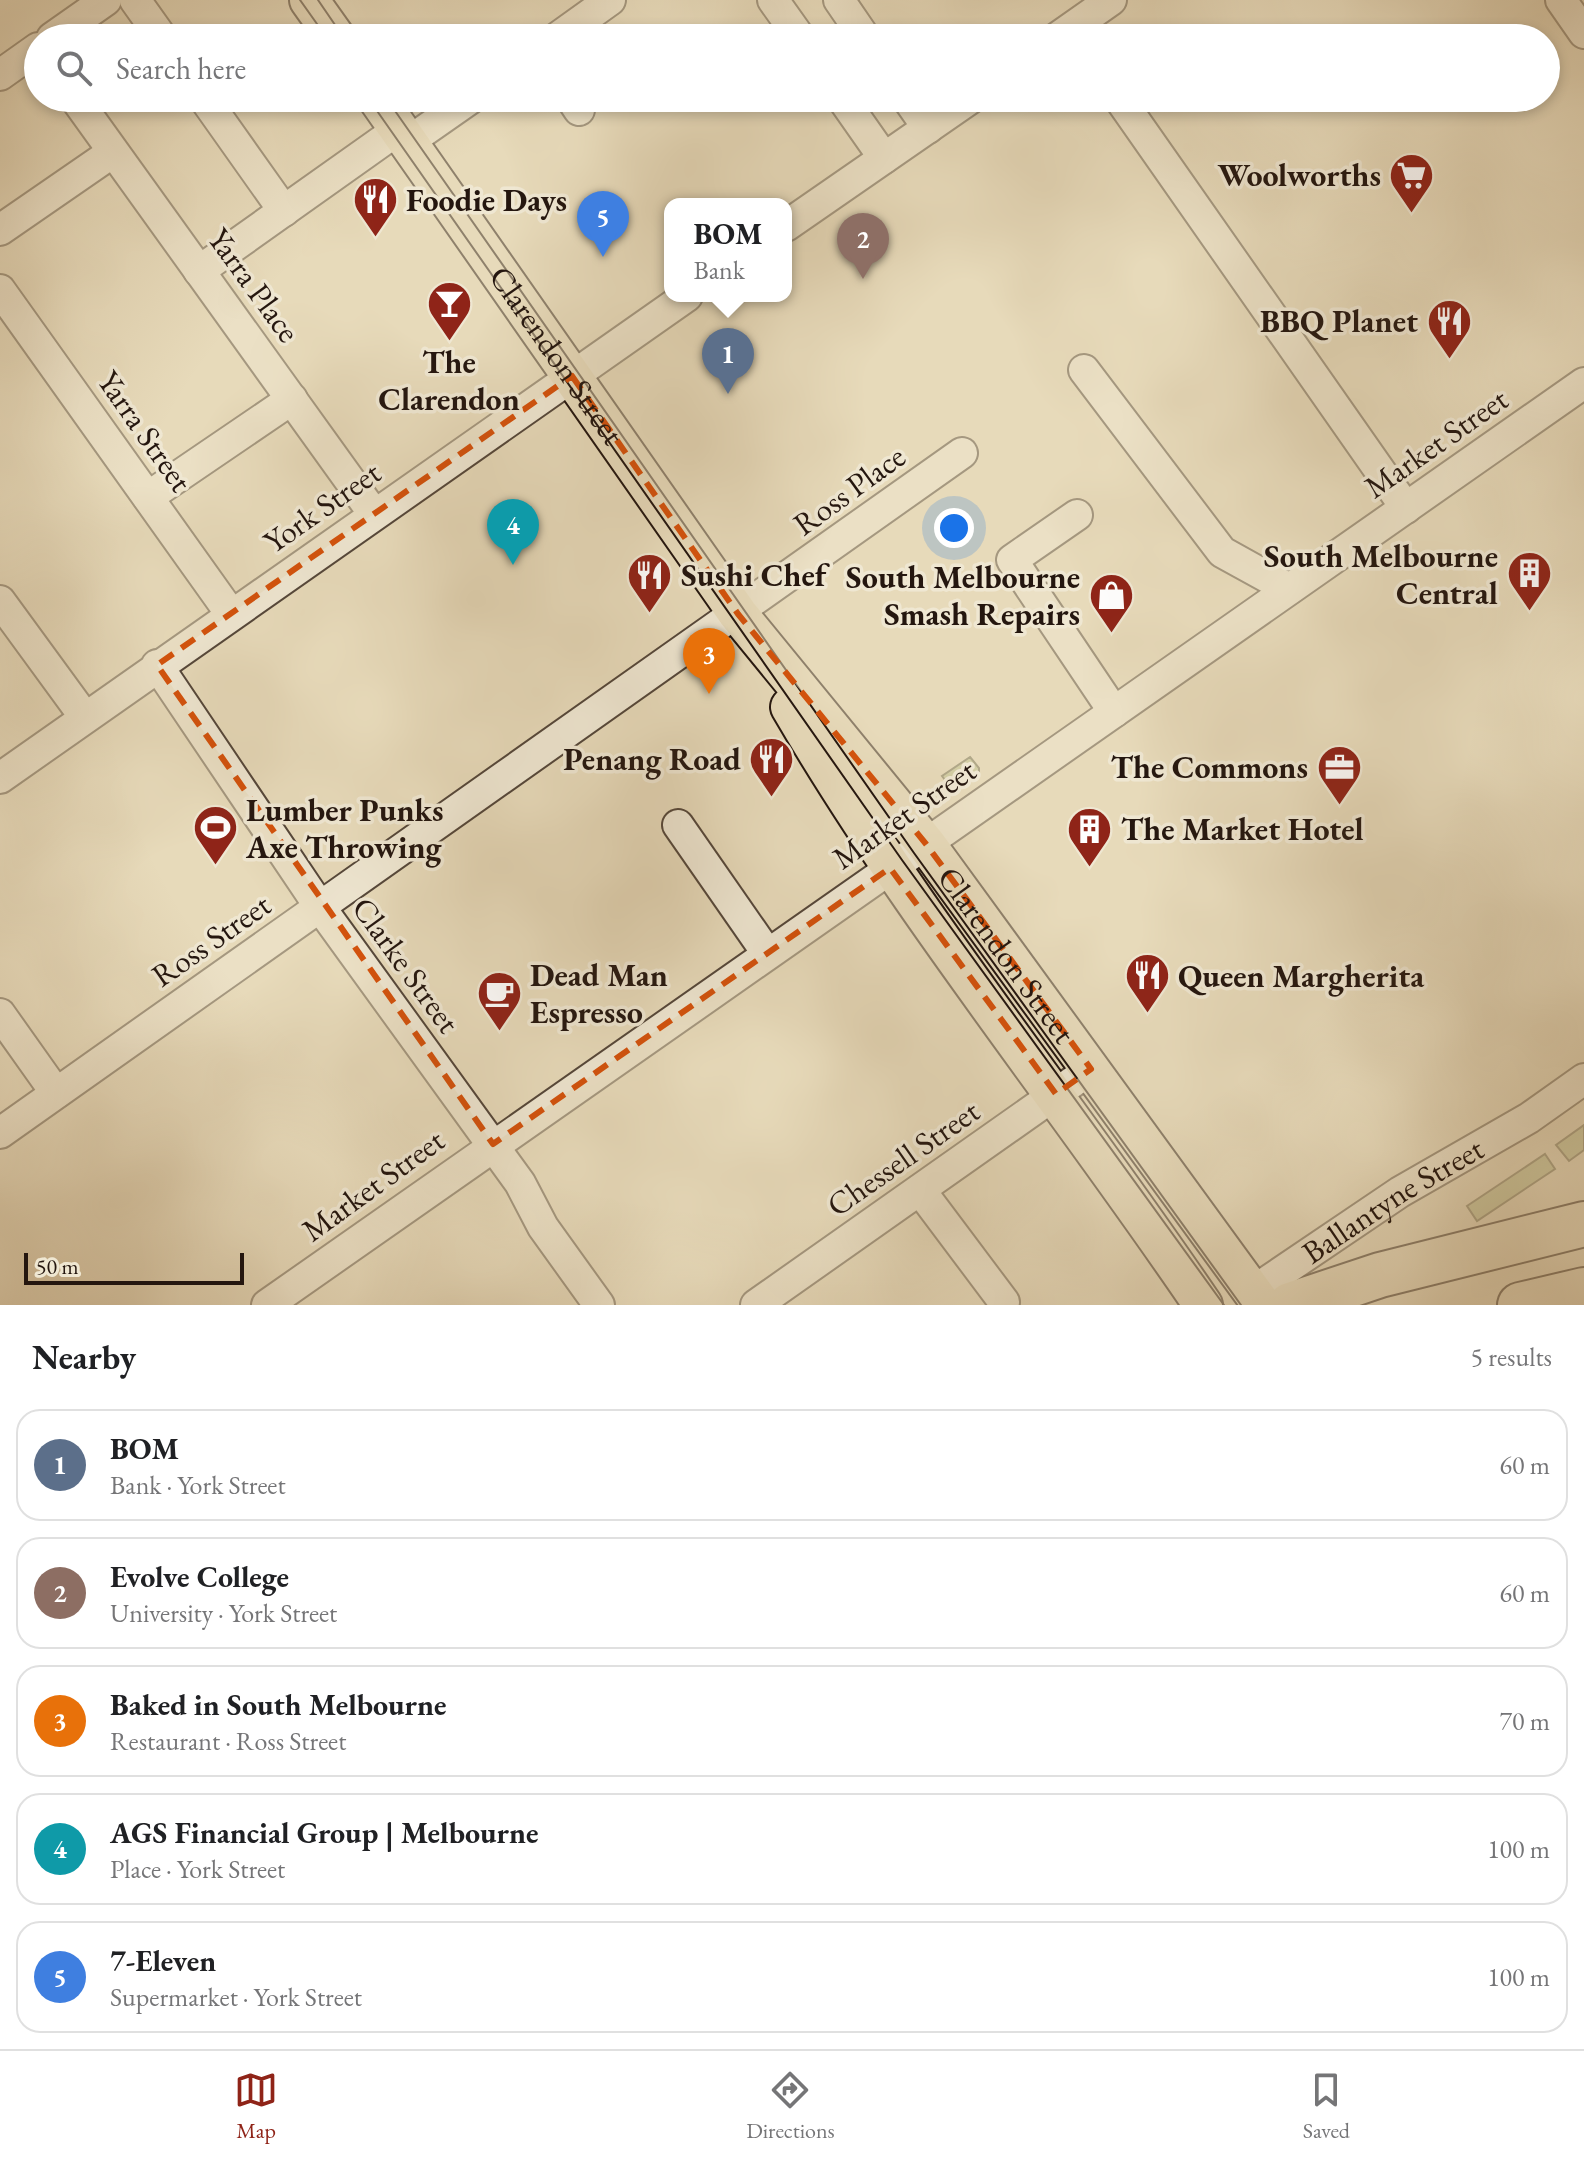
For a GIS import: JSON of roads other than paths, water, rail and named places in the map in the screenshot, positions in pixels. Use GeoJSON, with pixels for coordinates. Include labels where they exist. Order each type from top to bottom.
{"type":"FeatureCollection","features":[{"type":"Feature","properties":{"kind":"highway"},"geometry":{"type":"LineString","coordinates":[[1268,1301],[1584,1224]]}},
{"type":"Feature","properties":{"kind":"highway"},"geometry":{"type":"LineString","coordinates":[[1520,1305],[1584,1290]]}},
{"type":"Feature","properties":{"kind":"main road"},"geometry":{"type":"LineString","coordinates":[[309,0],[326,24]]}},
{"type":"Feature","properties":{"kind":"main road","name":"Clarendon Street"},"geometry":{"type":"LineString","coordinates":[[387,112],[738,614],[926,844],[1091,1069],[1268,1301]]}},
{"type":"Feature","properties":{"kind":"main road","name":"Clarendon Street"},"geometry":{"type":"LineString","coordinates":[[738,614],[808,737],[890,868],[1056,1094],[1199,1299]]}},
{"type":"Feature","properties":{"kind":"main road"},"geometry":{"type":"LineString","coordinates":[[1199,1299],[1225,1295],[1268,1301]]}},
{"type":"Feature","properties":{"kind":"street"},"geometry":{"type":"LineString","coordinates":[[72,24],[106,0]]}},
{"type":"Feature","properties":{"kind":"street"},"geometry":{"type":"LineString","coordinates":[[135,0],[152,24]]}},
{"type":"Feature","properties":{"kind":"street"},"geometry":{"type":"LineString","coordinates":[[577,24],[610,0]]}},
{"type":"Feature","properties":{"kind":"street"},"geometry":{"type":"LineString","coordinates":[[773,0],[790,24]]}},
{"type":"Feature","properties":{"kind":"street"},"geometry":{"type":"LineString","coordinates":[[839,0],[855,24]]}},
{"type":"Feature","properties":{"kind":"street"},"geometry":{"type":"LineString","coordinates":[[1082,24],[1111,0]]}},
{"type":"Feature","properties":{"kind":"street"},"geometry":{"type":"LineString","coordinates":[[1561,0],[1584,33]]}},
{"type":"Feature","properties":{"kind":"street"},"geometry":{"type":"LineString","coordinates":[[0,75],[24,58]]}},
{"type":"Feature","properties":{"kind":"street","name":"Yarra Place"},"geometry":{"type":"LineString","coordinates":[[85,112],[374,514]]}},
{"type":"Feature","properties":{"kind":"street"},"geometry":{"type":"LineString","coordinates":[[214,112],[284,211]]}},
{"type":"Feature","properties":{"kind":"street"},"geometry":{"type":"LineString","coordinates":[[199,271],[284,211],[446,112]]}},
{"type":"Feature","properties":{"kind":"street"},"geometry":{"type":"LineString","coordinates":[[852,112],[884,158]]}},
{"type":"Feature","properties":{"kind":"street"},"geometry":{"type":"LineString","coordinates":[[917,112],[928,128]]}},
{"type":"Feature","properties":{"kind":"street"},"geometry":{"type":"LineString","coordinates":[[792,222],[951,112]]}},
{"type":"Feature","properties":{"kind":"street"},"geometry":{"type":"LineString","coordinates":[[1129,112],[1406,508]]}},
{"type":"Feature","properties":{"kind":"street"},"geometry":{"type":"LineString","coordinates":[[0,230],[113,152]]}},
{"type":"Feature","properties":{"kind":"street","name":"Yarra Street"},"geometry":{"type":"LineString","coordinates":[[0,290],[231,614]]}},
{"type":"Feature","properties":{"kind":"street","name":"York Street"},"geometry":{"type":"LineString","coordinates":[[0,778],[84,716],[678,302]]}},
{"type":"Feature","properties":{"kind":"street"},"geometry":{"type":"LineString","coordinates":[[1084,370],[1222,552],[1289,589]]}},
{"type":"Feature","properties":{"kind":"street","name":"Market Street"},"geometry":{"type":"LineString","coordinates":[[267,1305],[1584,383]]}},
{"type":"Feature","properties":{"kind":"street"},"geometry":{"type":"LineString","coordinates":[[148,497],[292,399]]}},
{"type":"Feature","properties":{"kind":"street","name":"Ross Place"},"geometry":{"type":"LineString","coordinates":[[738,614],[962,453]]}},
{"type":"Feature","properties":{"kind":"street"},"geometry":{"type":"LineString","coordinates":[[1077,515],[1012,560],[1114,712]]}},
{"type":"Feature","properties":{"kind":"street"},"geometry":{"type":"LineString","coordinates":[[0,601],[84,716]]}},
{"type":"Feature","properties":{"kind":"street","name":"Ross Street"},"geometry":{"type":"LineString","coordinates":[[0,1133],[738,614]]}},
{"type":"Feature","properties":{"kind":"street","name":"Clarke Street"},"geometry":{"type":"LineString","coordinates":[[157,665],[320,907],[520,1183],[547,1234],[599,1305]]}},
{"type":"Feature","properties":{"kind":"street"},"geometry":{"type":"LineString","coordinates":[[678,825],[767,953]]}},
{"type":"Feature","properties":{"kind":"street"},"geometry":{"type":"LineString","coordinates":[[0,1014],[56,1093]]}},
{"type":"Feature","properties":{"kind":"street","name":"Chessell Street"},"geometry":{"type":"LineString","coordinates":[[770,1301],[1091,1069]]}},
{"type":"Feature","properties":{"kind":"street","name":"Ballantyne Street"},"geometry":{"type":"LineString","coordinates":[[1268,1301],[1400,1192],[1529,1118],[1584,1079]]}},
{"type":"Feature","properties":{"kind":"street"},"geometry":{"type":"LineString","coordinates":[[920,1190],[1004,1302]]}},
{"type":"Feature","properties":{"kind":"tram line"},"geometry":{"type":"LineString","coordinates":[[300,0],[317,24]]}},
{"type":"Feature","properties":{"kind":"tram line"},"geometry":{"type":"LineString","coordinates":[[318,0],[334,24]]}},
{"type":"Feature","properties":{"kind":"tram line"},"geometry":{"type":"LineString","coordinates":[[378,112],[902,860],[1224,1305]]}},
{"type":"Feature","properties":{"kind":"tram line"},"geometry":{"type":"LineString","coordinates":[[396,112],[914,853],[1241,1305]]}},
{"type":"Feature","properties":{"kind":"place","name":"Woolworths"},"geometry":{"type":"Point","coordinates":[1412,214]}},
{"type":"Feature","properties":{"kind":"place","name":"Foodie Days"},"geometry":{"type":"Point","coordinates":[375,239]}},
{"type":"Feature","properties":{"kind":"place","name":"7-Eleven"},"geometry":{"type":"Point","coordinates":[603,257]}},
{"type":"Feature","properties":{"kind":"place","name":"Evolve College"},"geometry":{"type":"Point","coordinates":[863,279]}},
{"type":"Feature","properties":{"kind":"place","name":"The Clarendon"},"geometry":{"type":"Point","coordinates":[449,342]}},
{"type":"Feature","properties":{"kind":"place","name":"BBQ Planet"},"geometry":{"type":"Point","coordinates":[1449,360]}},
{"type":"Feature","properties":{"kind":"place","name":"BOM"},"geometry":{"type":"Point","coordinates":[728,394]}},
{"type":"Feature","properties":{"kind":"place","name":"AGS Financial Group | Melbourne"},"geometry":{"type":"Point","coordinates":[513,565]}},
{"type":"Feature","properties":{"kind":"place","name":"South Melbourne Central"},"geometry":{"type":"Point","coordinates":[1529,613]}},
{"type":"Feature","properties":{"kind":"place","name":"Sushi Chef"},"geometry":{"type":"Point","coordinates":[650,614]}},
{"type":"Feature","properties":{"kind":"place","name":"South Melbourne Smash Repairs"},"geometry":{"type":"Point","coordinates":[1111,634]}},
{"type":"Feature","properties":{"kind":"place","name":"Baked in South Melbourne"},"geometry":{"type":"Point","coordinates":[709,694]}},
{"type":"Feature","properties":{"kind":"place","name":"Penang Road"},"geometry":{"type":"Point","coordinates":[772,798]}},
{"type":"Feature","properties":{"kind":"place","name":"The Commons"},"geometry":{"type":"Point","coordinates":[1339,806]}},
{"type":"Feature","properties":{"kind":"place","name":"Lumber Punks Axe Throwing"},"geometry":{"type":"Point","coordinates":[215,867]}},
{"type":"Feature","properties":{"kind":"place","name":"The Market Hotel"},"geometry":{"type":"Point","coordinates":[1090,868]}},
{"type":"Feature","properties":{"kind":"place","name":"Queen Margherita"},"geometry":{"type":"Point","coordinates":[1147,1015]}},
{"type":"Feature","properties":{"kind":"place","name":"Dead Man Espresso"},"geometry":{"type":"Point","coordinates":[499,1032]}}]}
